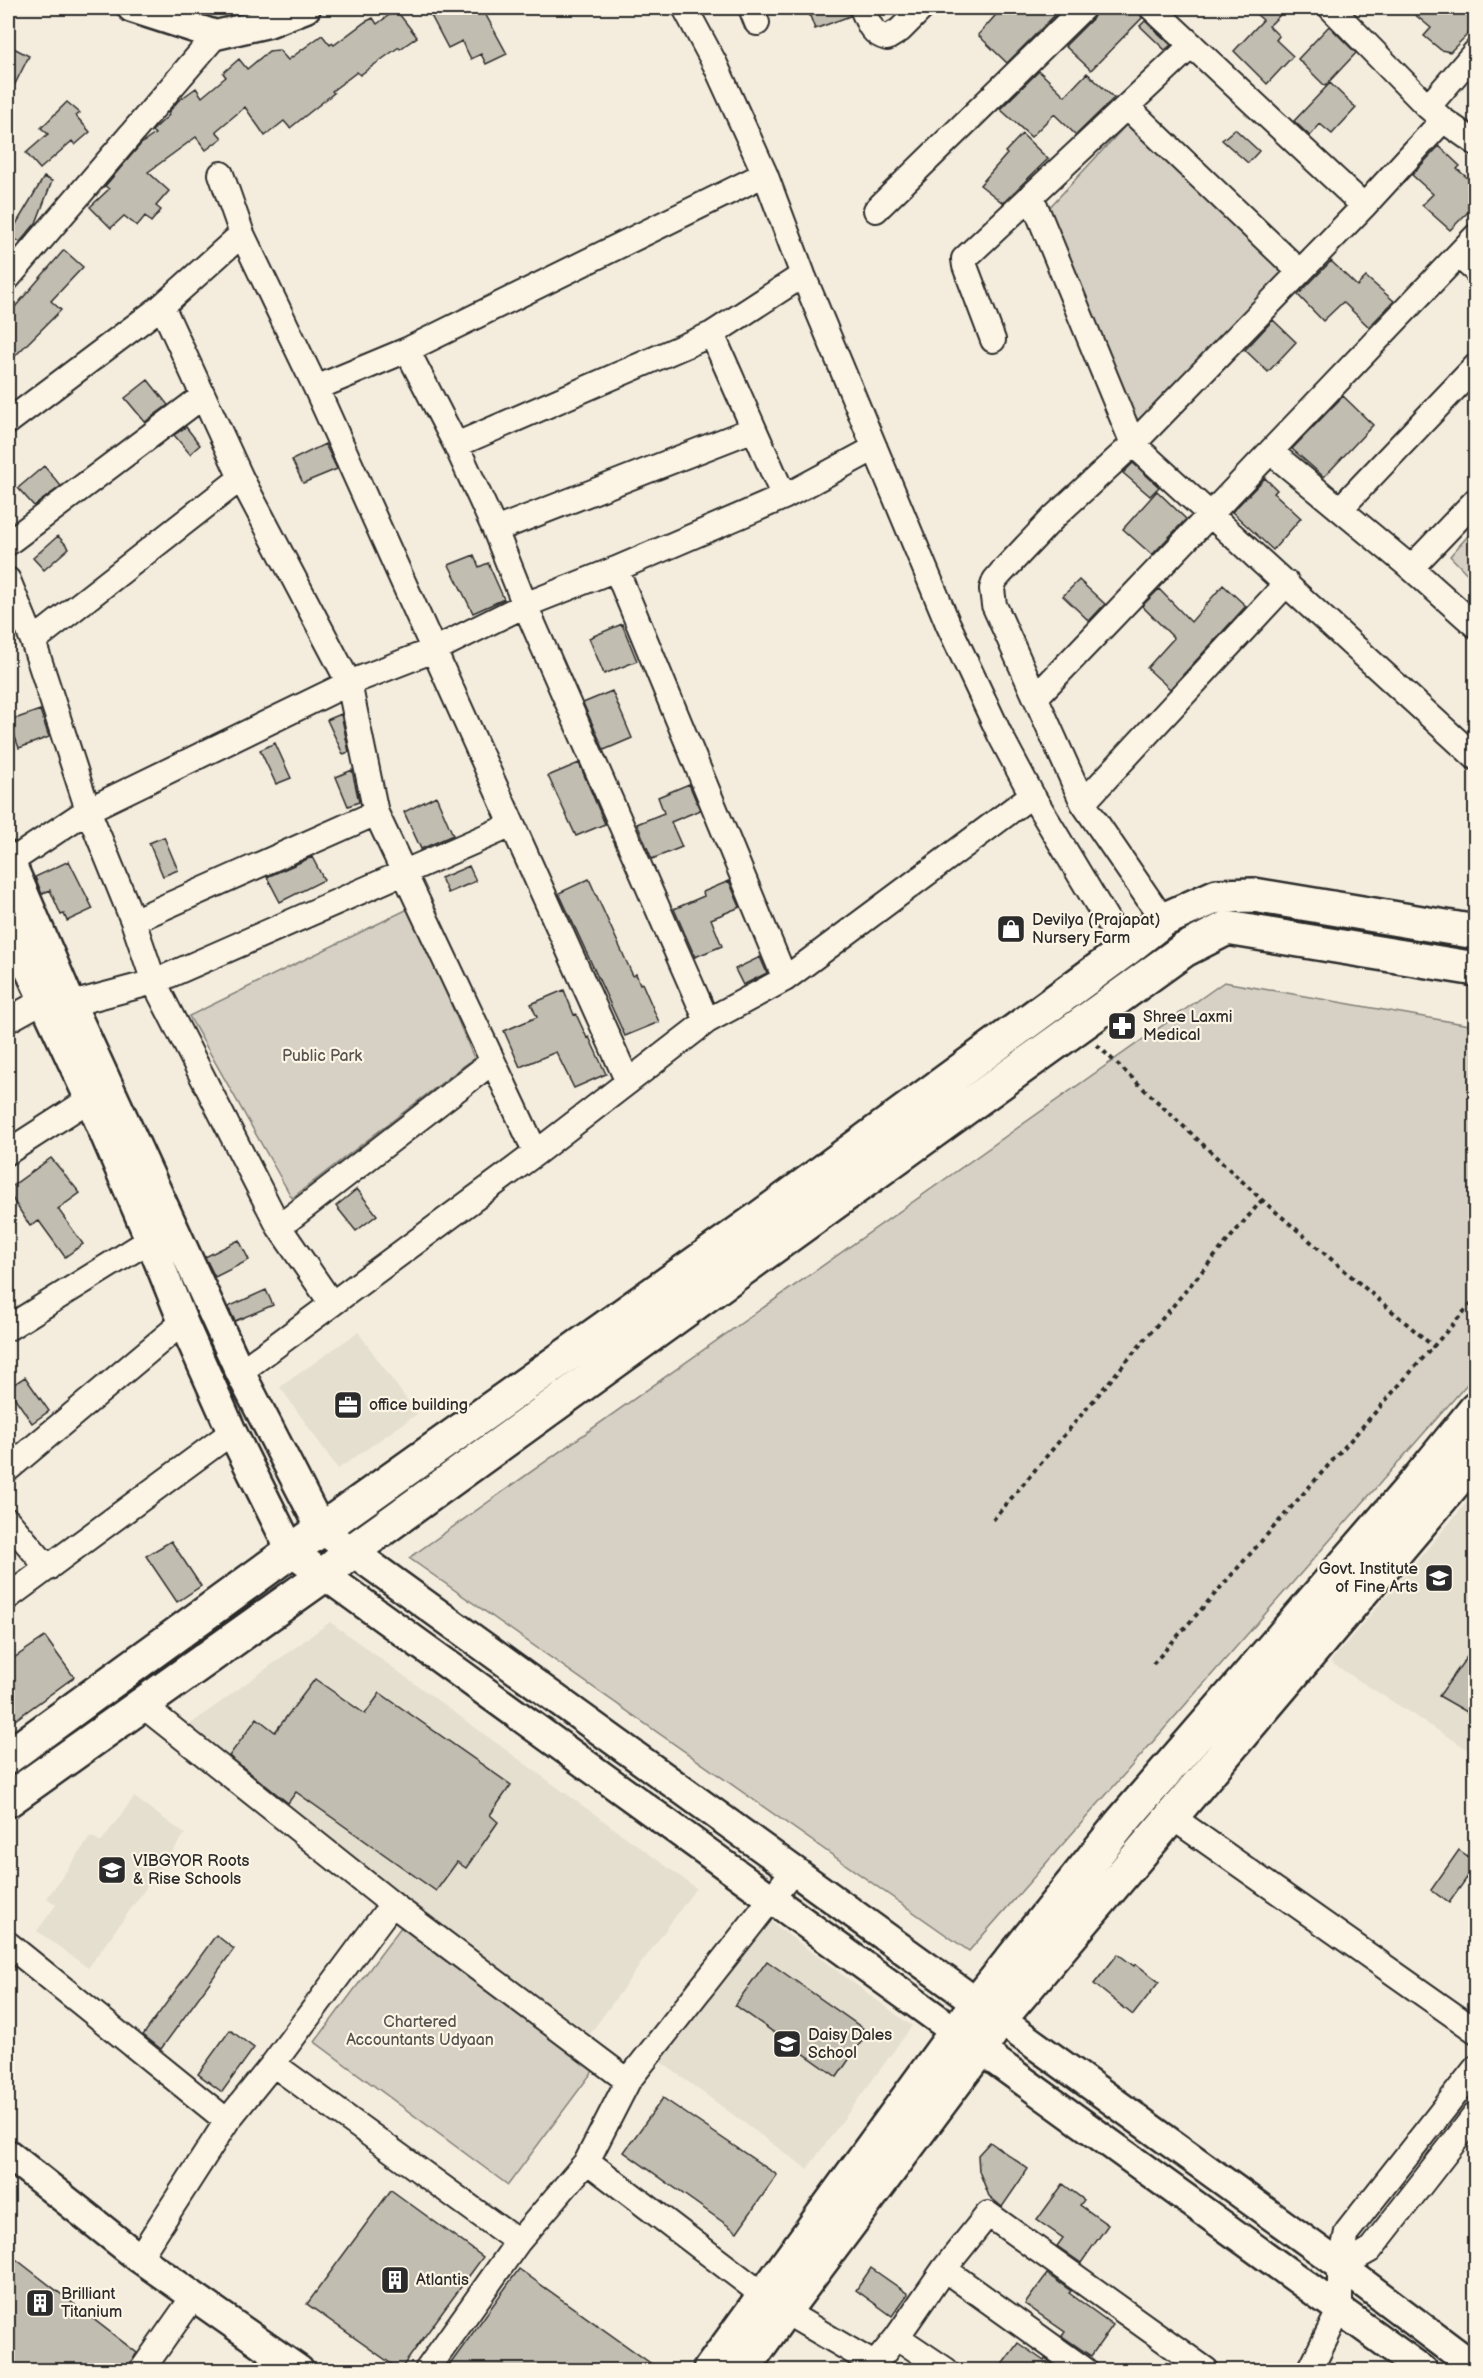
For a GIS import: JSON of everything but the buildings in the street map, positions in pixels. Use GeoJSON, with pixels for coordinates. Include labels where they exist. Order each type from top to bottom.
{"type":"FeatureCollection","features":[{"type":"Feature","properties":{"kind":"main road"},"geometry":{"type":"LineString","coordinates":[[8,1757],[321,1529],[757,1220],[1163,920],[1217,896],[1254,895],[1476,932]]}},
{"type":"Feature","properties":{"kind":"main road"},"geometry":{"type":"LineString","coordinates":[[8,1800],[324,1575],[352,1551],[1184,950],[1227,928],[1476,969]]}},
{"type":"Feature","properties":{"kind":"main road"},"geometry":{"type":"LineString","coordinates":[[710,2370],[774,2303],[968,2041],[1121,1823],[1418,1480],[1476,1409]]}},
{"type":"Feature","properties":{"kind":"main road"},"geometry":{"type":"LineString","coordinates":[[988,2011],[1172,1817],[1476,1457]]}},
{"type":"Feature","properties":{"kind":"main road"},"geometry":{"type":"LineString","coordinates":[[742,2370],[774,2303]]}},
{"type":"Feature","properties":{"kind":"street"},"geometry":{"type":"LineString","coordinates":[[132,8],[216,35],[268,23],[306,8]]}},
{"type":"Feature","properties":{"kind":"street"},"geometry":{"type":"LineString","coordinates":[[685,8],[715,64],[765,174],[803,275],[948,624],[1000,735],[1032,795],[1125,950]]}},
{"type":"Feature","properties":{"kind":"street"},"geometry":{"type":"LineString","coordinates":[[862,8],[871,29],[879,36],[887,38],[900,30],[922,8]]}},
{"type":"Feature","properties":{"kind":"street"},"geometry":{"type":"LineString","coordinates":[[876,210],[1083,8]]}},
{"type":"Feature","properties":{"kind":"street"},"geometry":{"type":"LineString","coordinates":[[1152,8],[1364,206]]}},
{"type":"Feature","properties":{"kind":"street"},"geometry":{"type":"LineString","coordinates":[[1331,8],[1436,113],[1476,143]]}},
{"type":"Feature","properties":{"kind":"street"},"geometry":{"type":"LineString","coordinates":[[8,278],[216,35]]}},
{"type":"Feature","properties":{"kind":"street"},"geometry":{"type":"LineString","coordinates":[[993,340],[964,260],[1192,45]]}},
{"type":"Feature","properties":{"kind":"street"},"geometry":{"type":"LineString","coordinates":[[1163,920],[1083,803],[994,605],[992,598],[995,580],[1055,516],[1133,444],[1364,206],[1436,113],[1476,51]]}},
{"type":"Feature","properties":{"kind":"street"},"geometry":{"type":"LineString","coordinates":[[1127,107],[1299,272]]}},
{"type":"Feature","properties":{"kind":"street"},"geometry":{"type":"LineString","coordinates":[[221,174],[243,234],[316,388],[628,1082]]}},
{"type":"Feature","properties":{"kind":"street"},"geometry":{"type":"LineString","coordinates":[[316,388],[407,350],[765,174]]}},
{"type":"Feature","properties":{"kind":"street"},"geometry":{"type":"LineString","coordinates":[[1032,198],[1133,444],[1476,758]]}},
{"type":"Feature","properties":{"kind":"street"},"geometry":{"type":"LineString","coordinates":[[8,422],[162,306],[243,234]]}},
{"type":"Feature","properties":{"kind":"street"},"geometry":{"type":"LineString","coordinates":[[1036,697],[1210,513],[1467,263],[1476,236]]}},
{"type":"Feature","properties":{"kind":"street"},"geometry":{"type":"LineString","coordinates":[[456,445],[712,334],[803,275]]}},
{"type":"Feature","properties":{"kind":"street"},"geometry":{"type":"LineString","coordinates":[[162,306],[241,478],[349,683],[376,813],[536,1153]]}},
{"type":"Feature","properties":{"kind":"street"},"geometry":{"type":"LineString","coordinates":[[712,334],[784,497]]}},
{"type":"Feature","properties":{"kind":"street"},"geometry":{"type":"LineString","coordinates":[[407,350],[456,445],[495,530],[525,605],[707,1021]]}},
{"type":"Feature","properties":{"kind":"street"},"geometry":{"type":"LineString","coordinates":[[1340,509],[1476,366]]}},
{"type":"Feature","properties":{"kind":"street"},"geometry":{"type":"LineString","coordinates":[[8,543],[203,396]]}},
{"type":"Feature","properties":{"kind":"street"},"geometry":{"type":"LineString","coordinates":[[495,530],[754,429]]}},
{"type":"Feature","properties":{"kind":"street"},"geometry":{"type":"LineString","coordinates":[[875,448],[784,497],[525,605],[434,650],[349,683],[88,810],[9,859],[71,1004],[150,1240],[183,1322],[232,1432],[291,1551],[1423,2370]]}},
{"type":"Feature","properties":{"kind":"street"},"geometry":{"type":"LineString","coordinates":[[1271,452],[1411,568],[1476,626]]}},
{"type":"Feature","properties":{"kind":"street"},"geometry":{"type":"LineString","coordinates":[[33,641],[241,478]]}},
{"type":"Feature","properties":{"kind":"street"},"geometry":{"type":"LineString","coordinates":[[1411,568],[1476,500]]}},
{"type":"Feature","properties":{"kind":"street"},"geometry":{"type":"LineString","coordinates":[[616,569],[785,979]]}},
{"type":"Feature","properties":{"kind":"street"},"geometry":{"type":"LineString","coordinates":[[8,580],[33,641],[88,810],[133,921],[154,982],[279,1227],[332,1304]]}},
{"type":"Feature","properties":{"kind":"street"},"geometry":{"type":"LineString","coordinates":[[1083,803],[1287,583]]}},
{"type":"Feature","properties":{"kind":"street"},"geometry":{"type":"LineString","coordinates":[[240,1372],[536,1153],[707,1021],[785,979],[1032,795]]}},
{"type":"Feature","properties":{"kind":"street"},"geometry":{"type":"LineString","coordinates":[[133,921],[376,813]]}},
{"type":"Feature","properties":{"kind":"street"},"geometry":{"type":"LineString","coordinates":[[71,1004],[154,982],[512,825]]}},
{"type":"Feature","properties":{"kind":"street"},"geometry":{"type":"LineString","coordinates":[[8,924],[44,1000],[99,1092],[321,1529],[1340,2266],[1476,2368]]}},
{"type":"Feature","properties":{"kind":"street"},"geometry":{"type":"LineString","coordinates":[[8,1020],[44,1000]]}},
{"type":"Feature","properties":{"kind":"street"},"geometry":{"type":"LineString","coordinates":[[279,1227],[492,1062]]}},
{"type":"Feature","properties":{"kind":"street"},"geometry":{"type":"LineString","coordinates":[[8,1152],[99,1092]]}},
{"type":"Feature","properties":{"kind":"street"},"geometry":{"type":"LineString","coordinates":[[8,1328],[150,1240]]}},
{"type":"Feature","properties":{"kind":"street"},"geometry":{"type":"LineString","coordinates":[[8,1469],[183,1322]]}},
{"type":"Feature","properties":{"kind":"street"},"geometry":{"type":"LineString","coordinates":[[8,1597],[232,1432]]}},
{"type":"Feature","properties":{"kind":"street"},"geometry":{"type":"LineString","coordinates":[[8,1521],[48,1568]]}},
{"type":"Feature","properties":{"kind":"street"},"geometry":{"type":"LineString","coordinates":[[141,1704],[392,1904],[628,2081]]}},
{"type":"Feature","properties":{"kind":"street"},"geometry":{"type":"LineString","coordinates":[[1172,1817],[1476,2031]]}},
{"type":"Feature","properties":{"kind":"street"},"geometry":{"type":"LineString","coordinates":[[427,2370],[518,2242],[587,2161],[628,2081],[794,1870]]}},
{"type":"Feature","properties":{"kind":"street"},"geometry":{"type":"LineString","coordinates":[[140,2258],[227,2121],[273,2064],[392,1904]]}},
{"type":"Feature","properties":{"kind":"street"},"geometry":{"type":"LineString","coordinates":[[8,1944],[227,2121]]}},
{"type":"Feature","properties":{"kind":"street"},"geometry":{"type":"LineString","coordinates":[[273,2064],[518,2242]]}},
{"type":"Feature","properties":{"kind":"street"},"geometry":{"type":"LineString","coordinates":[[1310,2370],[1340,2309],[1340,2266],[1347,2232],[1476,2068]]}},
{"type":"Feature","properties":{"kind":"street"},"geometry":{"type":"LineString","coordinates":[[1340,2266],[1370,2250],[1476,2114]]}},
{"type":"Feature","properties":{"kind":"street"},"geometry":{"type":"LineString","coordinates":[[587,2161],[774,2303],[872,2367],[897,2337],[944,2269],[988,2214],[1206,2370]]}},
{"type":"Feature","properties":{"kind":"street"},"geometry":{"type":"LineString","coordinates":[[11,2164],[299,2370]]}},
{"type":"Feature","properties":{"kind":"street"},"geometry":{"type":"LineString","coordinates":[[944,2269],[1085,2370]]}},
{"type":"Feature","properties":{"kind":"street"},"geometry":{"type":"LineString","coordinates":[[142,2370],[194,2296]]}},
{"type":"Feature","properties":{"kind":"street"},"geometry":{"type":"LineString","coordinates":[[897,2337],[946,2370]]}},
{"type":"Feature","properties":{"kind":"path"},"geometry":{"type":"LineString","coordinates":[[1078,1028],[1262,1200],[1434,1347]]}},
{"type":"Feature","properties":{"kind":"path"},"geometry":{"type":"LineString","coordinates":[[993,1520],[1262,1200]]}},
{"type":"Feature","properties":{"kind":"path"},"geometry":{"type":"LineString","coordinates":[[1153,1664],[1476,1298]]}},
{"type":"Feature","properties":{"kind":"shaded area"},"geometry":{"type":"Polygon","coordinates":[[[358,1332],[417,1414],[338,1469],[280,1387],[358,1332]]]}},
{"type":"Feature","properties":{"kind":"shaded area","name":"Govt. Institute of Fine Arts"},"geometry":{"type":"Polygon","coordinates":[[[1475,1493],[1475,1754],[1330,1662],[1475,1493]]]}},
{"type":"Feature","properties":{"kind":"shaded area"},"geometry":{"type":"Polygon","coordinates":[[[330,1622],[696,1888],[590,2034],[177,1734],[330,1622]]]}},
{"type":"Feature","properties":{"kind":"shaded area","name":"VIBGYOR Roots & Rise Schools"},"geometry":{"type":"Polygon","coordinates":[[[134,1797],[185,1834],[88,1968],[37,1931],[56,1905],[47,1898],[91,1836],[101,1842],[134,1797]]]}},
{"type":"Feature","properties":{"kind":"shaded area","name":"Daisy Dales School"},"geometry":{"type":"Polygon","coordinates":[[[767,1919],[912,2026],[807,2169],[661,2062],[767,1919]]]}},
{"type":"Feature","properties":{"kind":"green space"},"geometry":{"type":"Polygon","coordinates":[[[1128,123],[1284,273],[1138,434],[1046,211],[1128,123]]]}},
{"type":"Feature","properties":{"kind":"green space"},"geometry":{"type":"Polygon","coordinates":[[[1475,528],[1475,582],[1450,556],[1475,528]]]}},
{"type":"Feature","properties":{"kind":"green space","name":"Public Park"},"geometry":{"type":"Polygon","coordinates":[[[410,908],[474,1058],[292,1198],[189,1016],[410,908]]]}},
{"type":"Feature","properties":{"kind":"green space"},"geometry":{"type":"Polygon","coordinates":[[[1224,982],[1475,1026],[1475,1375],[969,1951],[409,1558],[1224,982]]]}},
{"type":"Feature","properties":{"kind":"green space","name":"Chartered Accountants Udyaan"},"geometry":{"type":"Polygon","coordinates":[[[401,1927],[593,2071],[508,2185],[315,2042],[401,1927]]]}},
{"type":"Feature","properties":{"kind":"place","name":"Devilya (Prajapat) Nursery Farm"},"geometry":{"type":"Point","coordinates":[1011,929]}},
{"type":"Feature","properties":{"kind":"place","name":"Shree Laxmi Medical"},"geometry":{"type":"Point","coordinates":[1122,1026]}},
{"type":"Feature","properties":{"kind":"place","name":"office building"},"geometry":{"type":"Point","coordinates":[348,1405]}},
{"type":"Feature","properties":{"kind":"place","name":"Govt. Institute of Fine Arts"},"geometry":{"type":"Point","coordinates":[1439,1578]}},
{"type":"Feature","properties":{"kind":"place","name":"VIBGYOR Roots & Rise Schools"},"geometry":{"type":"Point","coordinates":[112,1870]}},
{"type":"Feature","properties":{"kind":"place","name":"Daisy Dales School"},"geometry":{"type":"Point","coordinates":[787,2044]}},
{"type":"Feature","properties":{"kind":"place","name":"Atlantis"},"geometry":{"type":"Point","coordinates":[395,2280]}},
{"type":"Feature","properties":{"kind":"place","name":"Brilliant Titanium"},"geometry":{"type":"Point","coordinates":[40,2303]}}]}
